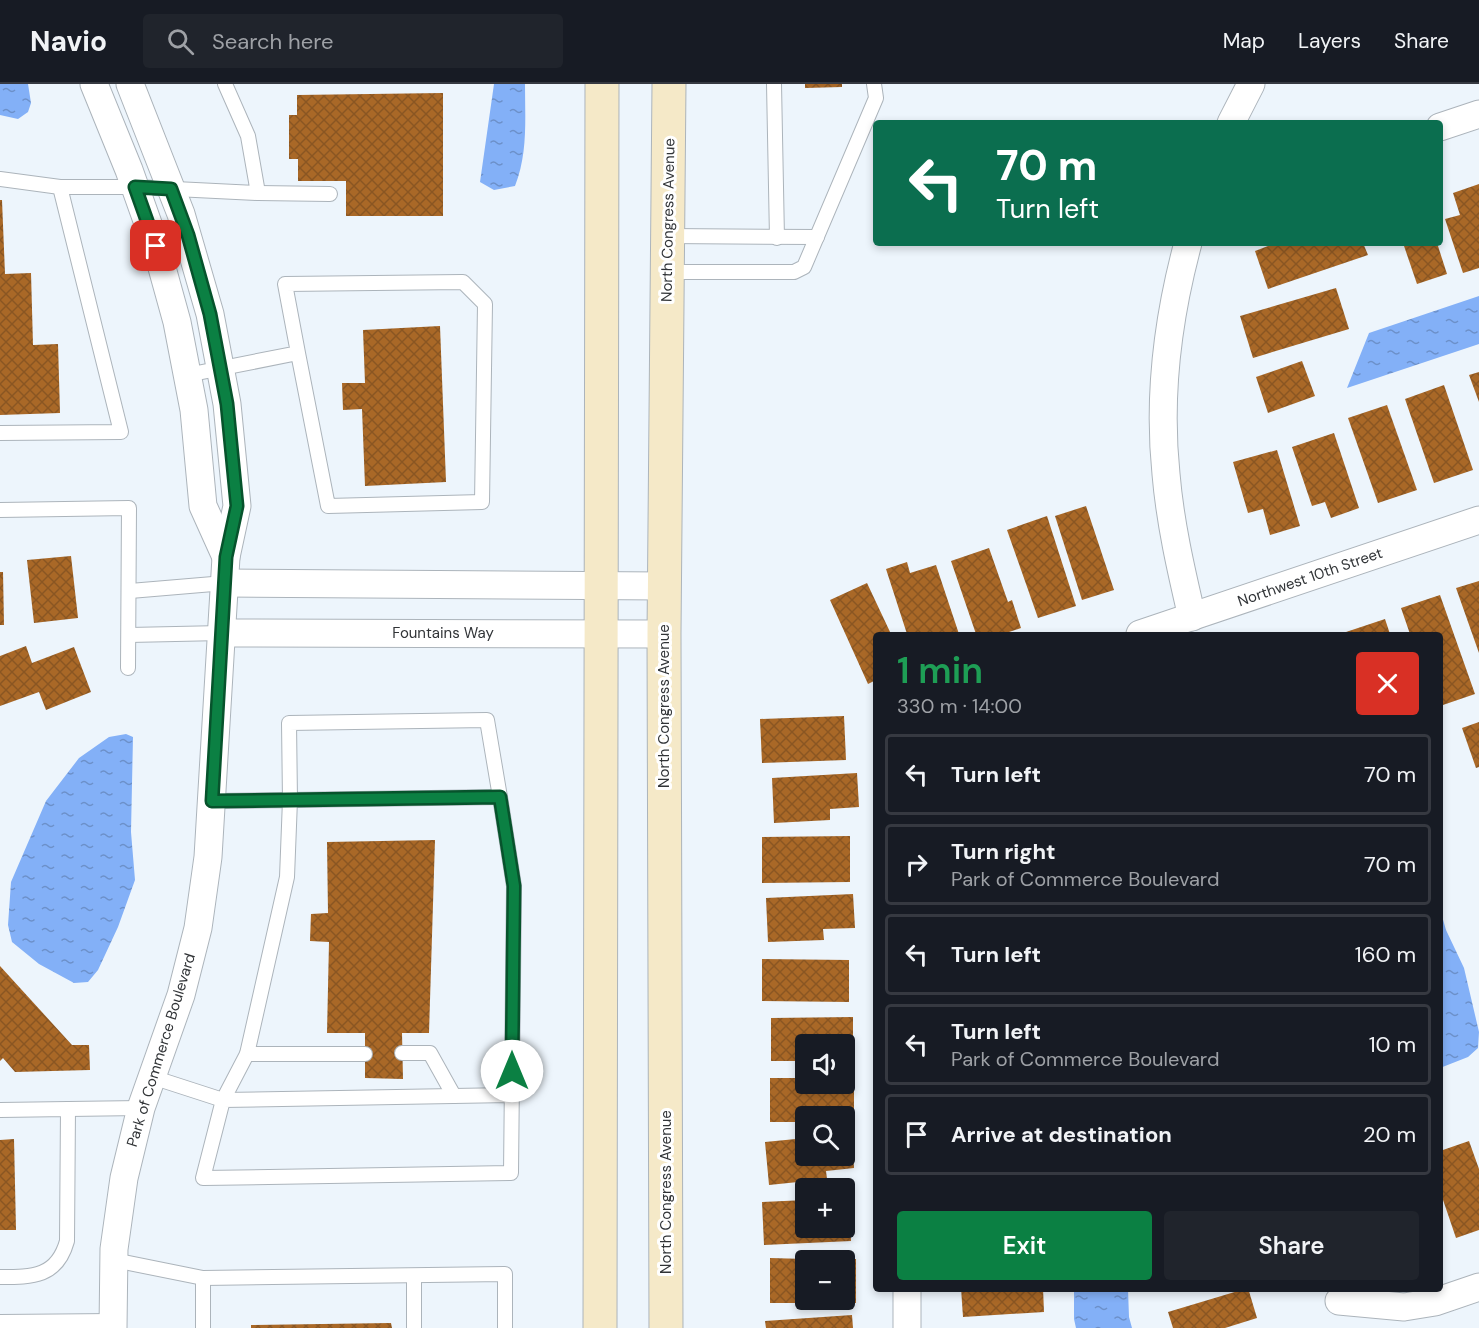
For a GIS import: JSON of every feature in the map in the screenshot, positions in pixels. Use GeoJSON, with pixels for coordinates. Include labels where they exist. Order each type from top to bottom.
{"type":"FeatureCollection","features":[{"type":"Feature","properties":{"kind":"main road"},"geometry":{"type":"LineString","coordinates":[[600,1328],[602,84]]}},
{"type":"Feature","properties":{"kind":"main road","name":"North Congress Avenue"},"geometry":{"type":"LineString","coordinates":[[666,1328],[664,586],[669,84]]}},
{"type":"Feature","properties":{"kind":"street","name":"Park of Commerce Boulevard"},"geometry":{"type":"LineString","coordinates":[[94,84],[156,246],[174,311],[194,410],[203,506],[226,557]]}},
{"type":"Feature","properties":{"kind":"street","name":"Park of Commerce Boulevard"},"geometry":{"type":"LineString","coordinates":[[113,1324],[114,1260],[124,1178],[141,1108],[181,995],[198,928],[208,857],[226,557],[237,506],[227,404],[210,314],[188,235],[130,84]]}},
{"type":"Feature","properties":{"kind":"street"},"geometry":{"type":"LineString","coordinates":[[1239,120],[1251,84]]}},
{"type":"Feature","properties":{"kind":"street"},"geometry":{"type":"LineString","coordinates":[[1443,126],[1479,114]]}},
{"type":"Feature","properties":{"kind":"street"},"geometry":{"type":"LineString","coordinates":[[1187,246],[1170,325],[1164,398],[1165,472],[1175,545],[1192,617]]}},
{"type":"Feature","properties":{"kind":"street","name":"Northwest 10th Street"},"geometry":{"type":"LineString","coordinates":[[1146,632],[1479,520]]}},
{"type":"Feature","properties":{"kind":"street"},"geometry":{"type":"LineString","coordinates":[[225,583],[664,586]]}},
{"type":"Feature","properties":{"kind":"street","name":"Fountains Way"},"geometry":{"type":"LineString","coordinates":[[222,633],[664,634]]}},
{"type":"Feature","properties":{"kind":"street"},"geometry":{"type":"LineString","coordinates":[[1339,1301],[1404,1307],[1435,1302],[1479,1287]]}},
{"type":"Feature","properties":{"kind":"street"},"geometry":{"type":"LineString","coordinates":[[907,1292],[907,1328]]}},
{"type":"Feature","properties":{"kind":"lane"},"geometry":{"type":"LineString","coordinates":[[225,84],[248,136],[258,193]]}},
{"type":"Feature","properties":{"kind":"lane"},"geometry":{"type":"LineString","coordinates":[[774,84],[777,238]]}},
{"type":"Feature","properties":{"kind":"lane"},"geometry":{"type":"LineString","coordinates":[[667,272],[794,272],[804,267],[876,98],[874,84]]}},
{"type":"Feature","properties":{"kind":"lane"},"geometry":{"type":"LineString","coordinates":[[0,179],[60,187],[135,187],[330,194]]}},
{"type":"Feature","properties":{"kind":"lane"},"geometry":{"type":"LineString","coordinates":[[0,433],[121,432],[60,187]]}},
{"type":"Feature","properties":{"kind":"lane"},"geometry":{"type":"LineString","coordinates":[[668,236],[817,237]]}},
{"type":"Feature","properties":{"kind":"lane"},"geometry":{"type":"LineString","coordinates":[[463,282],[484,304],[482,502],[328,506],[298,352],[285,284],[463,282]]}},
{"type":"Feature","properties":{"kind":"lane"},"geometry":{"type":"LineString","coordinates":[[187,375],[298,352]]}},
{"type":"Feature","properties":{"kind":"lane"},"geometry":{"type":"LineString","coordinates":[[0,510],[129,508],[128,668]]}},
{"type":"Feature","properties":{"kind":"lane"},"geometry":{"type":"LineString","coordinates":[[130,591],[225,583]]}},
{"type":"Feature","properties":{"kind":"lane"},"geometry":{"type":"LineString","coordinates":[[129,635],[222,633]]}},
{"type":"Feature","properties":{"kind":"lane"},"geometry":{"type":"LineString","coordinates":[[487,720],[500,797],[514,886],[511,1173],[203,1178],[223,1100],[247,1054],[287,877],[290,800],[289,723],[487,720]]}},
{"type":"Feature","properties":{"kind":"lane"},"geometry":{"type":"LineString","coordinates":[[212,801],[500,797]]}},
{"type":"Feature","properties":{"kind":"lane"},"geometry":{"type":"LineString","coordinates":[[402,1053],[430,1053],[454,1096]]}},
{"type":"Feature","properties":{"kind":"lane"},"geometry":{"type":"LineString","coordinates":[[247,1054],[365,1054]]}},
{"type":"Feature","properties":{"kind":"lane"},"geometry":{"type":"LineString","coordinates":[[152,1077],[223,1100],[512,1095]]}},
{"type":"Feature","properties":{"kind":"lane"},"geometry":{"type":"LineString","coordinates":[[0,1110],[141,1108]]}},
{"type":"Feature","properties":{"kind":"lane"},"geometry":{"type":"LineString","coordinates":[[0,1276],[30,1277],[46,1271],[62,1257],[67,1241],[68,1109]]}},
{"type":"Feature","properties":{"kind":"lane"},"geometry":{"type":"LineString","coordinates":[[114,1260],[203,1278],[505,1274],[505,1328]]}},
{"type":"Feature","properties":{"kind":"lane"},"geometry":{"type":"LineString","coordinates":[[414,1276],[414,1328]]}},
{"type":"Feature","properties":{"kind":"lane"},"geometry":{"type":"LineString","coordinates":[[203,1278],[203,1328]]}},
{"type":"Feature","properties":{"kind":"lane"},"geometry":{"type":"LineString","coordinates":[[0,1322],[31,1325],[113,1324]]}},
{"type":"Feature","properties":{"kind":"water"},"geometry":{"type":"Polygon","coordinates":[[[0,84],[28,84],[31,103],[28,112],[18,119],[0,115],[0,84]]]}},
{"type":"Feature","properties":{"kind":"water"},"geometry":{"type":"Polygon","coordinates":[[[494,84],[525,84],[525,135],[522,161],[515,186],[494,190],[480,182],[494,84]]]}},
{"type":"Feature","properties":{"kind":"water"},"geometry":{"type":"Polygon","coordinates":[[[1479,296],[1479,344],[1347,388],[1369,333],[1479,296]]]}},
{"type":"Feature","properties":{"kind":"water"},"geometry":{"type":"Polygon","coordinates":[[[126,734],[133,737],[131,832],[135,880],[118,927],[98,970],[88,982],[74,983],[39,964],[12,942],[8,925],[11,882],[46,801],[79,758],[109,737],[126,734]]]}},
{"type":"Feature","properties":{"kind":"water"},"geometry":{"type":"Polygon","coordinates":[[[1443,920],[1464,968],[1479,1032],[1478,1048],[1468,1057],[1443,1067],[1443,920]]]}},
{"type":"Feature","properties":{"kind":"water"},"geometry":{"type":"Polygon","coordinates":[[[1074,1292],[1128,1292],[1129,1317],[1132,1328],[1076,1328],[1074,1292]]]}},
{"type":"Feature","properties":{"kind":"building"},"geometry":{"type":"Polygon","coordinates":[[[805,84],[842,84],[842,87],[805,88],[805,84]]]}},
{"type":"Feature","properties":{"kind":"building"},"geometry":{"type":"Polygon","coordinates":[[[443,93],[443,216],[346,216],[346,181],[298,181],[298,159],[289,159],[289,115],[297,115],[297,95],[443,93]]]}},
{"type":"Feature","properties":{"kind":"building"},"geometry":{"type":"Polygon","coordinates":[[[1479,184],[1479,268],[1463,273],[1445,219],[1460,215],[1453,193],[1479,184]]]}},
{"type":"Feature","properties":{"kind":"building"},"geometry":{"type":"Polygon","coordinates":[[[0,200],[2,200],[5,274],[31,273],[33,345],[58,344],[60,413],[0,415],[0,200]]]}},
{"type":"Feature","properties":{"kind":"building"},"geometry":{"type":"Polygon","coordinates":[[[1268,246],[1364,246],[1368,255],[1268,289],[1255,251],[1268,246]]]}},
{"type":"Feature","properties":{"kind":"building"},"geometry":{"type":"Polygon","coordinates":[[[1404,246],[1438,246],[1447,274],[1417,284],[1404,246]]]}},
{"type":"Feature","properties":{"kind":"building"},"geometry":{"type":"Polygon","coordinates":[[[1336,288],[1349,329],[1253,358],[1240,316],[1336,288]]]}},
{"type":"Feature","properties":{"kind":"building"},"geometry":{"type":"Polygon","coordinates":[[[440,326],[446,482],[365,486],[362,409],[343,410],[342,383],[365,383],[363,330],[440,326]]]}},
{"type":"Feature","properties":{"kind":"building"},"geometry":{"type":"Polygon","coordinates":[[[1302,361],[1315,396],[1268,413],[1256,377],[1302,361]]]}},
{"type":"Feature","properties":{"kind":"building"},"geometry":{"type":"Polygon","coordinates":[[[1479,372],[1479,402],[1469,375],[1479,372]]]}},
{"type":"Feature","properties":{"kind":"building"},"geometry":{"type":"Polygon","coordinates":[[[1444,385],[1473,470],[1434,483],[1405,399],[1444,385]]]}},
{"type":"Feature","properties":{"kind":"building"},"geometry":{"type":"Polygon","coordinates":[[[1387,405],[1417,490],[1378,503],[1348,418],[1387,405]]]}},
{"type":"Feature","properties":{"kind":"building"},"geometry":{"type":"Polygon","coordinates":[[[1334,433],[1359,508],[1331,518],[1325,502],[1312,506],[1292,447],[1334,433]]]}},
{"type":"Feature","properties":{"kind":"building"},"geometry":{"type":"Polygon","coordinates":[[[1277,450],[1300,526],[1270,535],[1263,509],[1248,513],[1233,462],[1277,450]]]}},
{"type":"Feature","properties":{"kind":"building"},"geometry":{"type":"Polygon","coordinates":[[[1086,506],[1114,590],[1082,600],[1055,516],[1086,506]]]}},
{"type":"Feature","properties":{"kind":"building"},"geometry":{"type":"Polygon","coordinates":[[[1047,516],[1076,606],[1038,618],[1007,530],[1047,516]]]}},
{"type":"Feature","properties":{"kind":"building"},"geometry":{"type":"Polygon","coordinates":[[[989,548],[1008,602],[1012,600],[1021,628],[1009,632],[975,632],[951,561],[989,548]]]}},
{"type":"Feature","properties":{"kind":"building"},"geometry":{"type":"Polygon","coordinates":[[[71,556],[78,618],[34,623],[27,560],[71,556]]]}},
{"type":"Feature","properties":{"kind":"building"},"geometry":{"type":"Polygon","coordinates":[[[907,562],[910,573],[936,565],[958,632],[906,632],[886,569],[907,562]]]}},
{"type":"Feature","properties":{"kind":"building"},"geometry":{"type":"Polygon","coordinates":[[[0,572],[3,572],[4,625],[0,625],[0,572]]]}},
{"type":"Feature","properties":{"kind":"building"},"geometry":{"type":"Polygon","coordinates":[[[1479,581],[1479,653],[1456,588],[1479,581]]]}},
{"type":"Feature","properties":{"kind":"building"},"geometry":{"type":"Polygon","coordinates":[[[867,583],[890,632],[873,632],[873,682],[868,684],[830,600],[867,583]]]}},
{"type":"Feature","properties":{"kind":"building"},"geometry":{"type":"Polygon","coordinates":[[[1440,595],[1475,694],[1443,705],[1443,632],[1409,632],[1401,608],[1440,595]]]}},
{"type":"Feature","properties":{"kind":"building"},"geometry":{"type":"Polygon","coordinates":[[[1385,619],[1389,632],[1346,632],[1385,619]]]}},
{"type":"Feature","properties":{"kind":"building"},"geometry":{"type":"Polygon","coordinates":[[[26,646],[32,663],[74,647],[91,692],[46,710],[39,692],[0,706],[0,656],[26,646]]]}},
{"type":"Feature","properties":{"kind":"building"},"geometry":{"type":"Polygon","coordinates":[[[844,716],[846,760],[762,763],[760,719],[844,716]]]}},
{"type":"Feature","properties":{"kind":"building"},"geometry":{"type":"Polygon","coordinates":[[[1479,722],[1479,767],[1476,768],[1462,728],[1479,722]]]}},
{"type":"Feature","properties":{"kind":"building"},"geometry":{"type":"Polygon","coordinates":[[[857,773],[859,807],[830,809],[830,820],[774,823],[772,778],[857,773]]]}},
{"type":"Feature","properties":{"kind":"building"},"geometry":{"type":"Polygon","coordinates":[[[850,836],[850,882],[762,883],[762,837],[850,836]]]}},
{"type":"Feature","properties":{"kind":"building"},"geometry":{"type":"Polygon","coordinates":[[[435,840],[429,1033],[402,1033],[403,1079],[365,1078],[365,1033],[327,1033],[329,942],[310,941],[311,914],[328,913],[327,842],[435,840]]]}},
{"type":"Feature","properties":{"kind":"building"},"geometry":{"type":"Polygon","coordinates":[[[853,894],[855,928],[823,929],[824,940],[768,942],[766,898],[853,894]]]}},
{"type":"Feature","properties":{"kind":"building"},"geometry":{"type":"Polygon","coordinates":[[[762,959],[849,960],[849,1002],[762,1001],[762,959]]]}},
{"type":"Feature","properties":{"kind":"building"},"geometry":{"type":"Polygon","coordinates":[[[0,966],[72,1045],[89,1045],[90,1070],[15,1072],[3,1058],[0,1061],[0,966]]]}},
{"type":"Feature","properties":{"kind":"building"},"geometry":{"type":"Polygon","coordinates":[[[853,1017],[853,1034],[795,1034],[795,1061],[771,1061],[771,1018],[853,1017]]]}},
{"type":"Feature","properties":{"kind":"building"},"geometry":{"type":"Polygon","coordinates":[[[770,1078],[795,1078],[795,1094],[854,1094],[854,1106],[795,1106],[795,1122],[770,1122],[770,1078]]]}},
{"type":"Feature","properties":{"kind":"building"},"geometry":{"type":"Polygon","coordinates":[[[14,1139],[16,1230],[0,1230],[0,1140],[14,1139]]]}},
{"type":"Feature","properties":{"kind":"building"},"geometry":{"type":"Polygon","coordinates":[[[795,1139],[795,1166],[854,1166],[854,1168],[826,1171],[827,1178],[795,1178],[795,1182],[769,1185],[765,1142],[795,1139]]]}},
{"type":"Feature","properties":{"kind":"building"},"geometry":{"type":"Polygon","coordinates":[[[1469,1141],[1479,1169],[1479,1230],[1456,1238],[1443,1200],[1443,1150],[1469,1141]]]}},
{"type":"Feature","properties":{"kind":"building"},"geometry":{"type":"Polygon","coordinates":[[[795,1200],[795,1238],[851,1238],[851,1241],[764,1245],[762,1202],[795,1200]]]}},
{"type":"Feature","properties":{"kind":"building"},"geometry":{"type":"Polygon","coordinates":[[[770,1258],[795,1259],[795,1303],[770,1303],[770,1258]]]}},
{"type":"Feature","properties":{"kind":"building"},"geometry":{"type":"Polygon","coordinates":[[[855,1259],[856,1259],[855,1303],[855,1259]]]}},
{"type":"Feature","properties":{"kind":"building"},"geometry":{"type":"Polygon","coordinates":[[[961,1292],[1043,1292],[1044,1312],[963,1317],[961,1292]]]}},
{"type":"Feature","properties":{"kind":"building"},"geometry":{"type":"Polygon","coordinates":[[[1235,1292],[1249,1292],[1257,1318],[1225,1328],[1173,1328],[1168,1312],[1235,1292]]]}},
{"type":"Feature","properties":{"kind":"building"},"geometry":{"type":"Polygon","coordinates":[[[852,1315],[853,1328],[766,1328],[765,1321],[852,1315]]]}},
{"type":"Feature","properties":{"kind":"building"},"geometry":{"type":"Polygon","coordinates":[[[391,1323],[392,1328],[251,1328],[251,1325],[391,1323]]]}},
{"type":"Feature","properties":{"kind":"route"},"geometry":{"type":"LineString","coordinates":[[156,246],[135,187],[171,189],[188,235],[210,314],[227,404],[237,506],[226,557],[212,801],[500,797],[514,886],[512,1071]]}}]}
